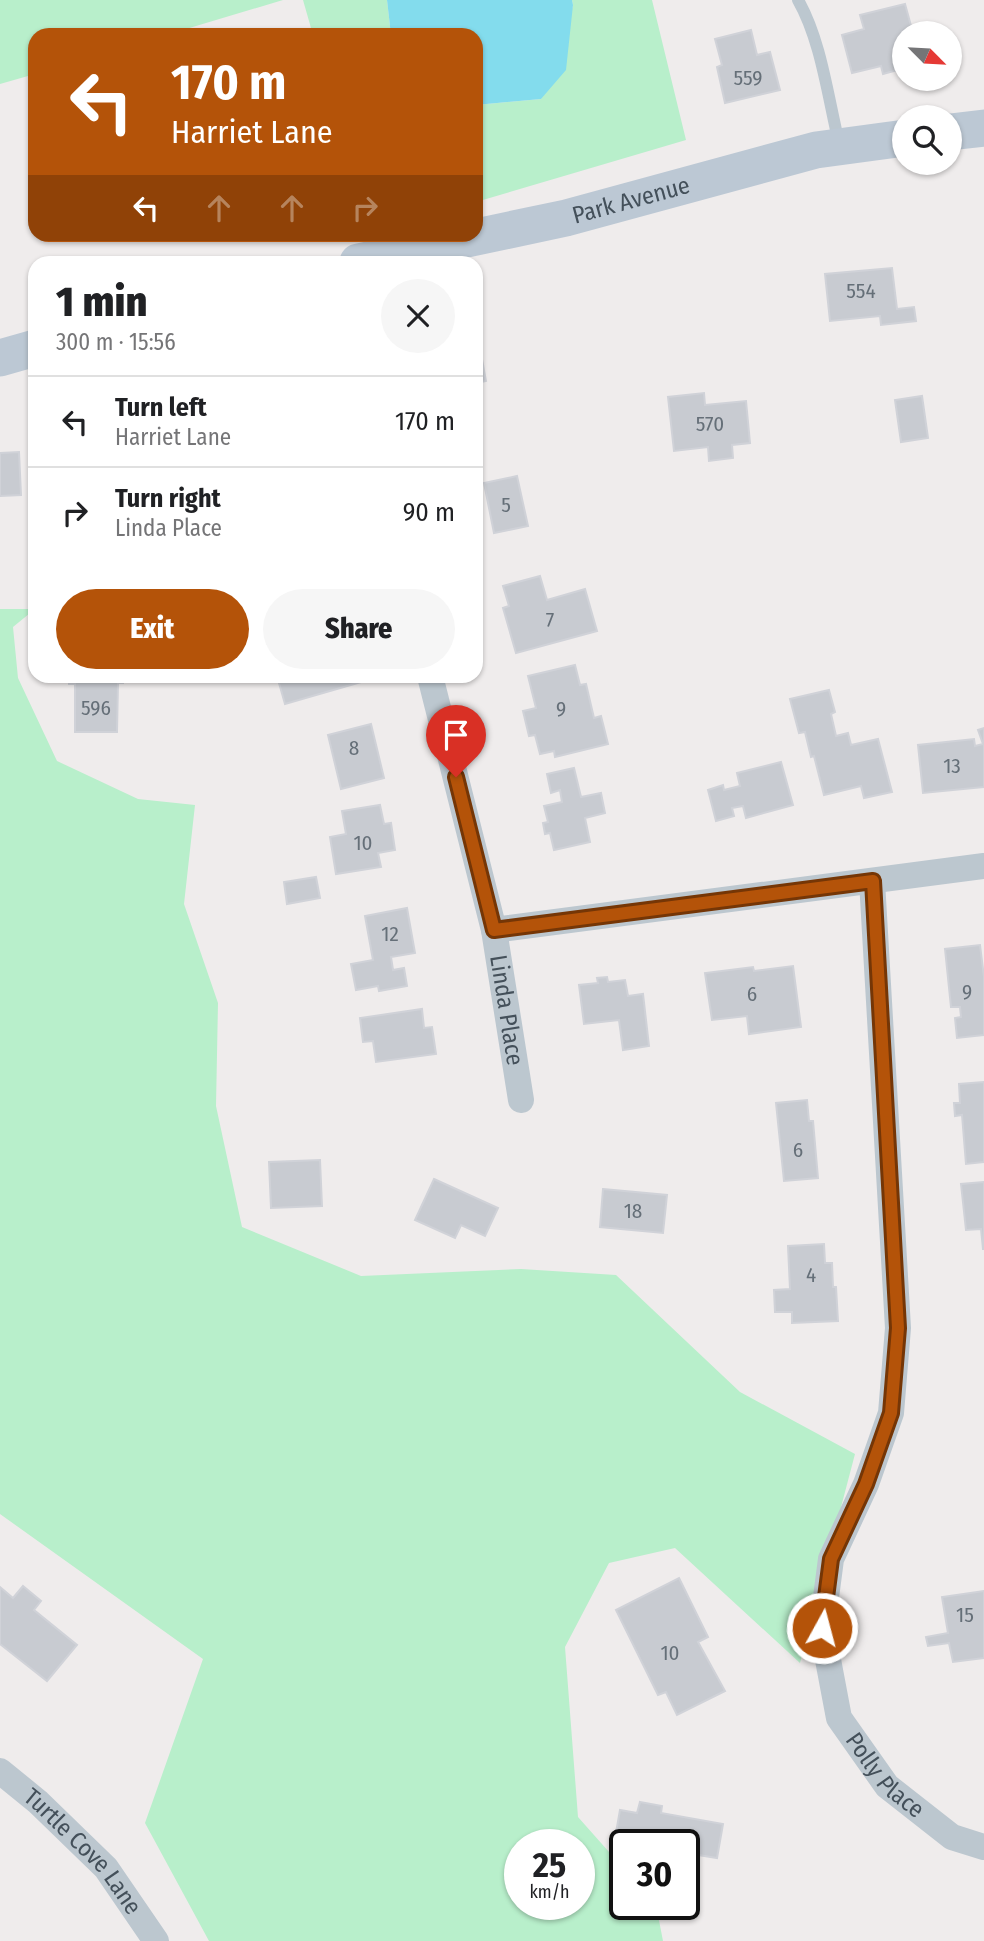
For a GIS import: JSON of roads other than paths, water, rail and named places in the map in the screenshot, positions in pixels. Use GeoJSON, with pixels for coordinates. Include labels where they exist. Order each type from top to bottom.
{"type":"FeatureCollection","features":[{"type":"Feature","properties":{"kind":"main road"},"geometry":{"type":"LineString","coordinates":[[962,131],[984,128]]}},
{"type":"Feature","properties":{"kind":"main road","name":"Park Avenue"},"geometry":{"type":"LineString","coordinates":[[483,236],[566,218],[816,150],[892,140]]}},
{"type":"Feature","properties":{"kind":"main road","name":"Park Avenue"},"geometry":{"type":"LineString","coordinates":[[386,256],[453,242]]}},
{"type":"Feature","properties":{"kind":"main road"},"geometry":{"type":"LineString","coordinates":[[0,358],[28,350]]}},
{"type":"Feature","properties":{"kind":"street","name":"Linda Place"},"geometry":{"type":"LineString","coordinates":[[432,683],[494,930],[521,1100]]}},
{"type":"Feature","properties":{"kind":"street"},"geometry":{"type":"LineString","coordinates":[[494,930],[984,866]]}},
{"type":"Feature","properties":{"kind":"street","name":"Polly Place"},"geometry":{"type":"LineString","coordinates":[[873,881],[898,1328],[891,1413],[866,1484],[831,1559],[822,1628],[839,1718],[887,1786],[952,1837],[984,1847]]}},
{"type":"Feature","properties":{"kind":"street","name":"Turtle Cove Lane"},"geometry":{"type":"LineString","coordinates":[[0,1770],[38,1802],[106,1868],[156,1941]]}},
{"type":"Feature","properties":{"kind":"lane"},"geometry":{"type":"LineString","coordinates":[[798,0],[805,12],[820,64],[840,147]]}},
{"type":"Feature","properties":{"kind":"water"},"geometry":{"type":"Polygon","coordinates":[[[387,0],[572,0],[573,5],[566,70],[541,99],[483,104],[483,28],[390,28],[387,0]]]}}]}
